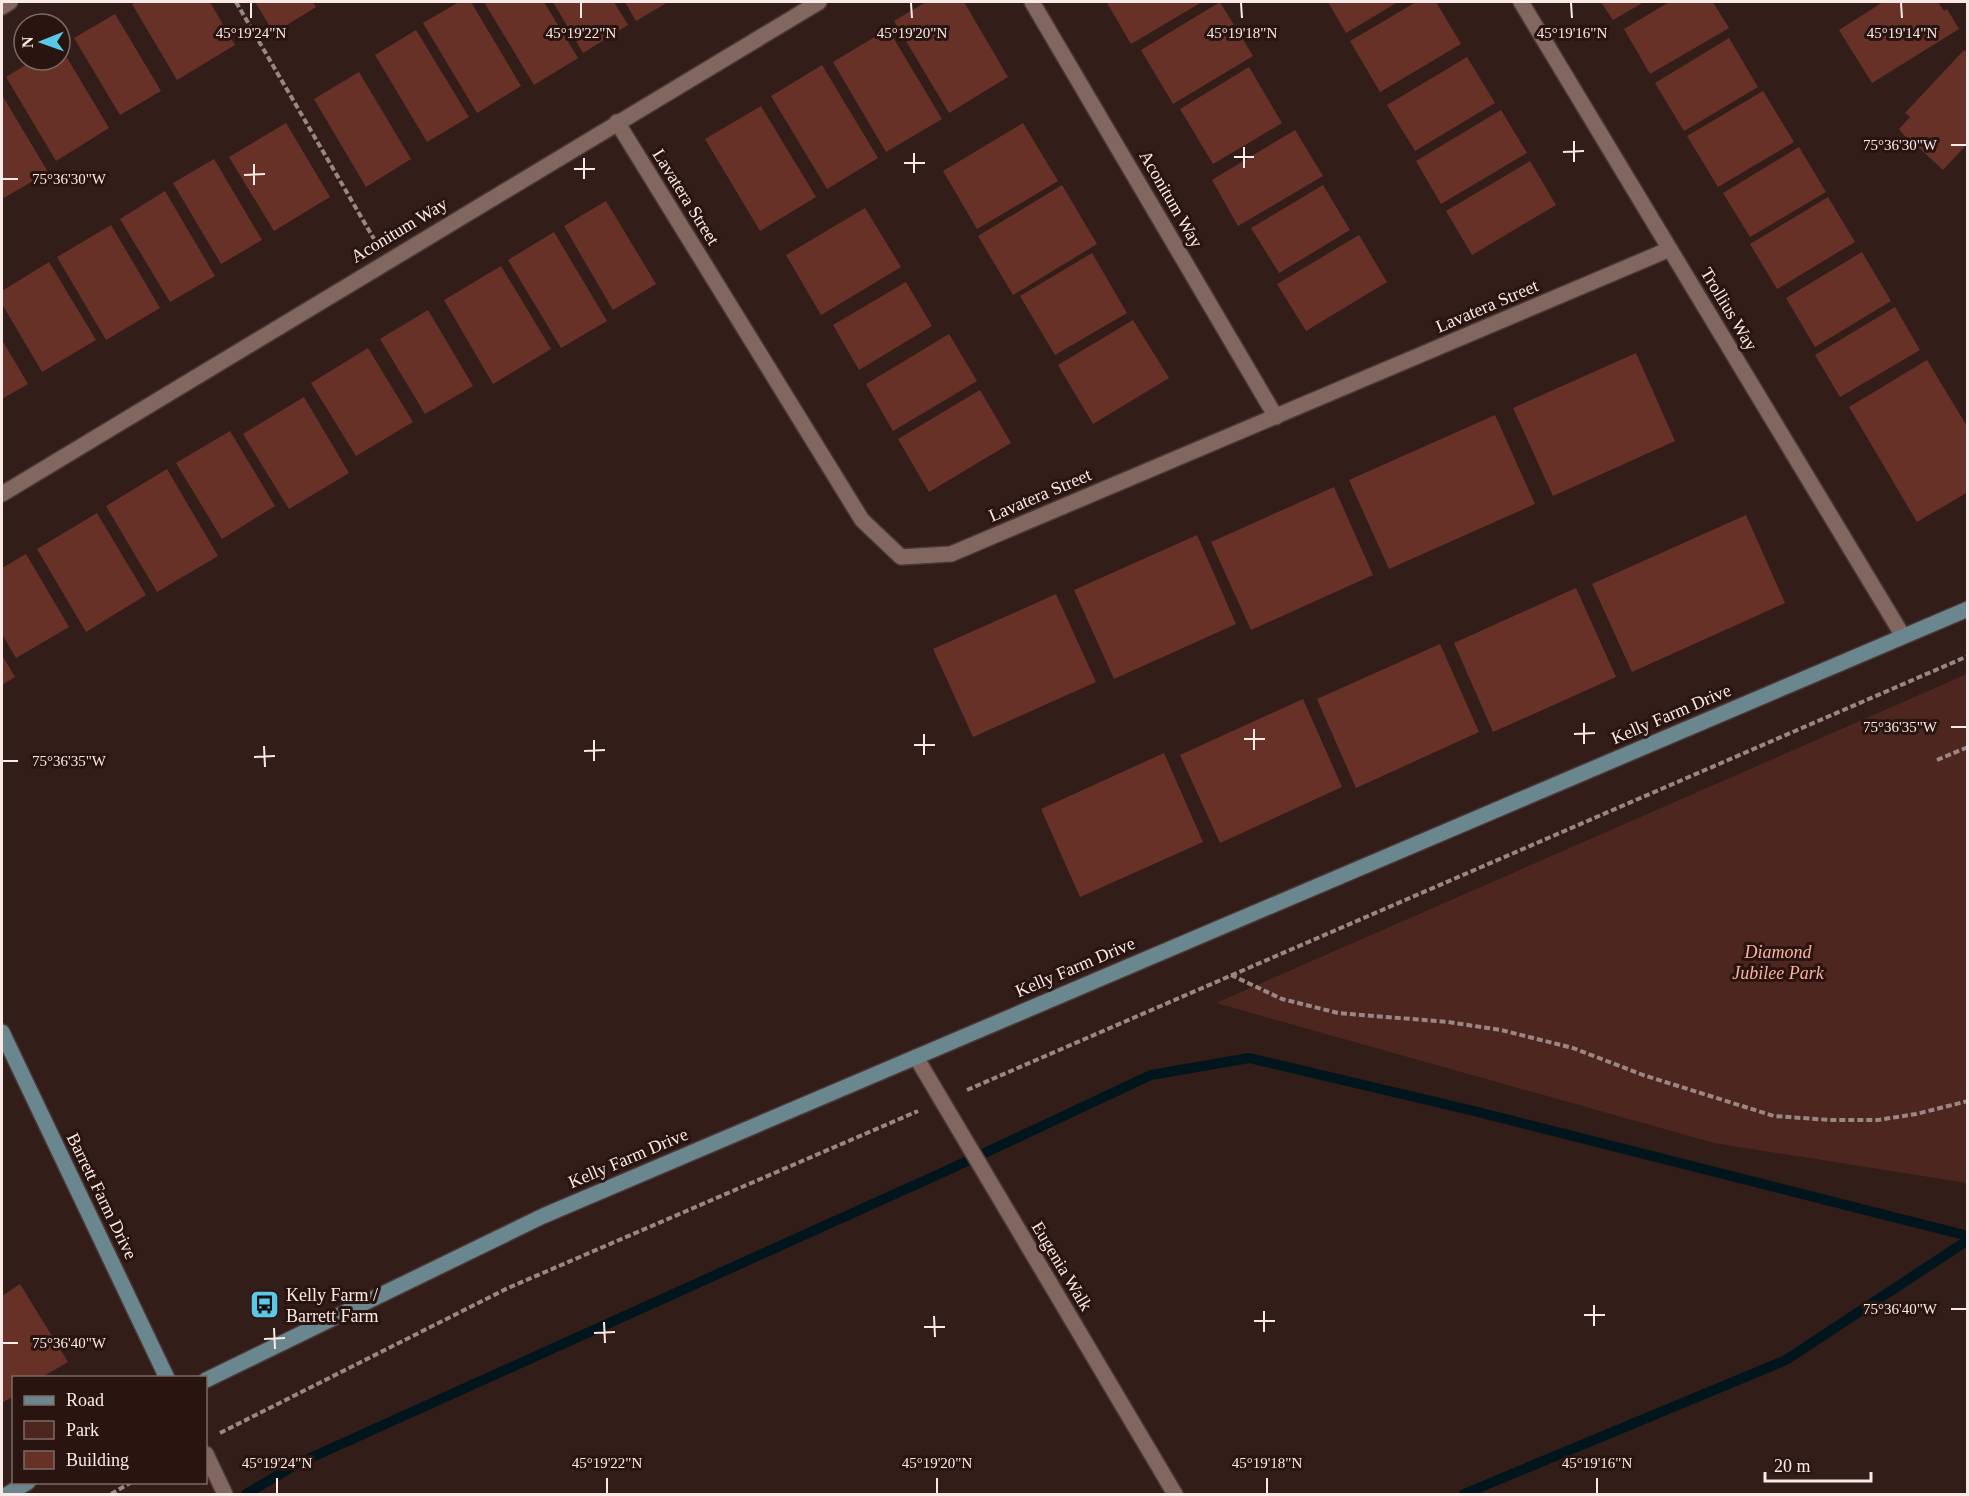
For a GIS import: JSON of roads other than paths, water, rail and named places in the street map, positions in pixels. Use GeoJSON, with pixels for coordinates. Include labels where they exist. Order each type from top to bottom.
{"type":"FeatureCollection","features":[{"type":"Feature","properties":{"kind":"street"},"geometry":{"type":"LineString","coordinates":[[2,7],[10,2]]}},
{"type":"Feature","properties":{"kind":"street","name":"Aconitum Way"},"geometry":{"type":"LineString","coordinates":[[2,494],[819,2]]}},
{"type":"Feature","properties":{"kind":"street","name":"Aconitum Way"},"geometry":{"type":"LineString","coordinates":[[1032,2],[1276,417]]}},
{"type":"Feature","properties":{"kind":"street","name":"Trollius Way"},"geometry":{"type":"LineString","coordinates":[[1521,2],[1903,636]]}},
{"type":"Feature","properties":{"kind":"street","name":"Lavatera Street"},"geometry":{"type":"LineString","coordinates":[[617,122],[862,520],[902,557],[951,554],[1670,249]]}},
{"type":"Feature","properties":{"kind":"street","name":"Kelly Farm Drive"},"geometry":{"type":"LineString","coordinates":[[207,1380],[543,1216],[1968,609]]}},
{"type":"Feature","properties":{"kind":"street","name":"Barrett Farm Drive"},"geometry":{"type":"LineString","coordinates":[[2,1032],[168,1376]]}},
{"type":"Feature","properties":{"kind":"street","name":"Eugenia Walk"},"geometry":{"type":"LineString","coordinates":[[916,1057],[1175,1494]]}},
{"type":"Feature","properties":{"kind":"street"},"geometry":{"type":"LineString","coordinates":[[207,1456],[225,1494]]}},
{"type":"Feature","properties":{"kind":"street"},"geometry":{"type":"LineString","coordinates":[[8,1494],[25,1484]]}},
{"type":"Feature","properties":{"kind":"waterway"},"geometry":{"type":"LineString","coordinates":[[246,1494],[297,1464],[948,1170],[1151,1075],[1249,1058],[1474,1111],[1968,1236]]}},
{"type":"Feature","properties":{"kind":"waterway"},"geometry":{"type":"LineString","coordinates":[[1464,1494],[1786,1360],[1968,1240]]}},
{"type":"Feature","properties":{"kind":"place","name":"Kelly Farm / Barrett Farm"},"geometry":{"type":"Point","coordinates":[265,1305]}},
{"type":"Feature","properties":{"kind":"park label","name":"Diamond Jubilee Park"},"geometry":{"type":"Point","coordinates":[1778,962]}}]}
